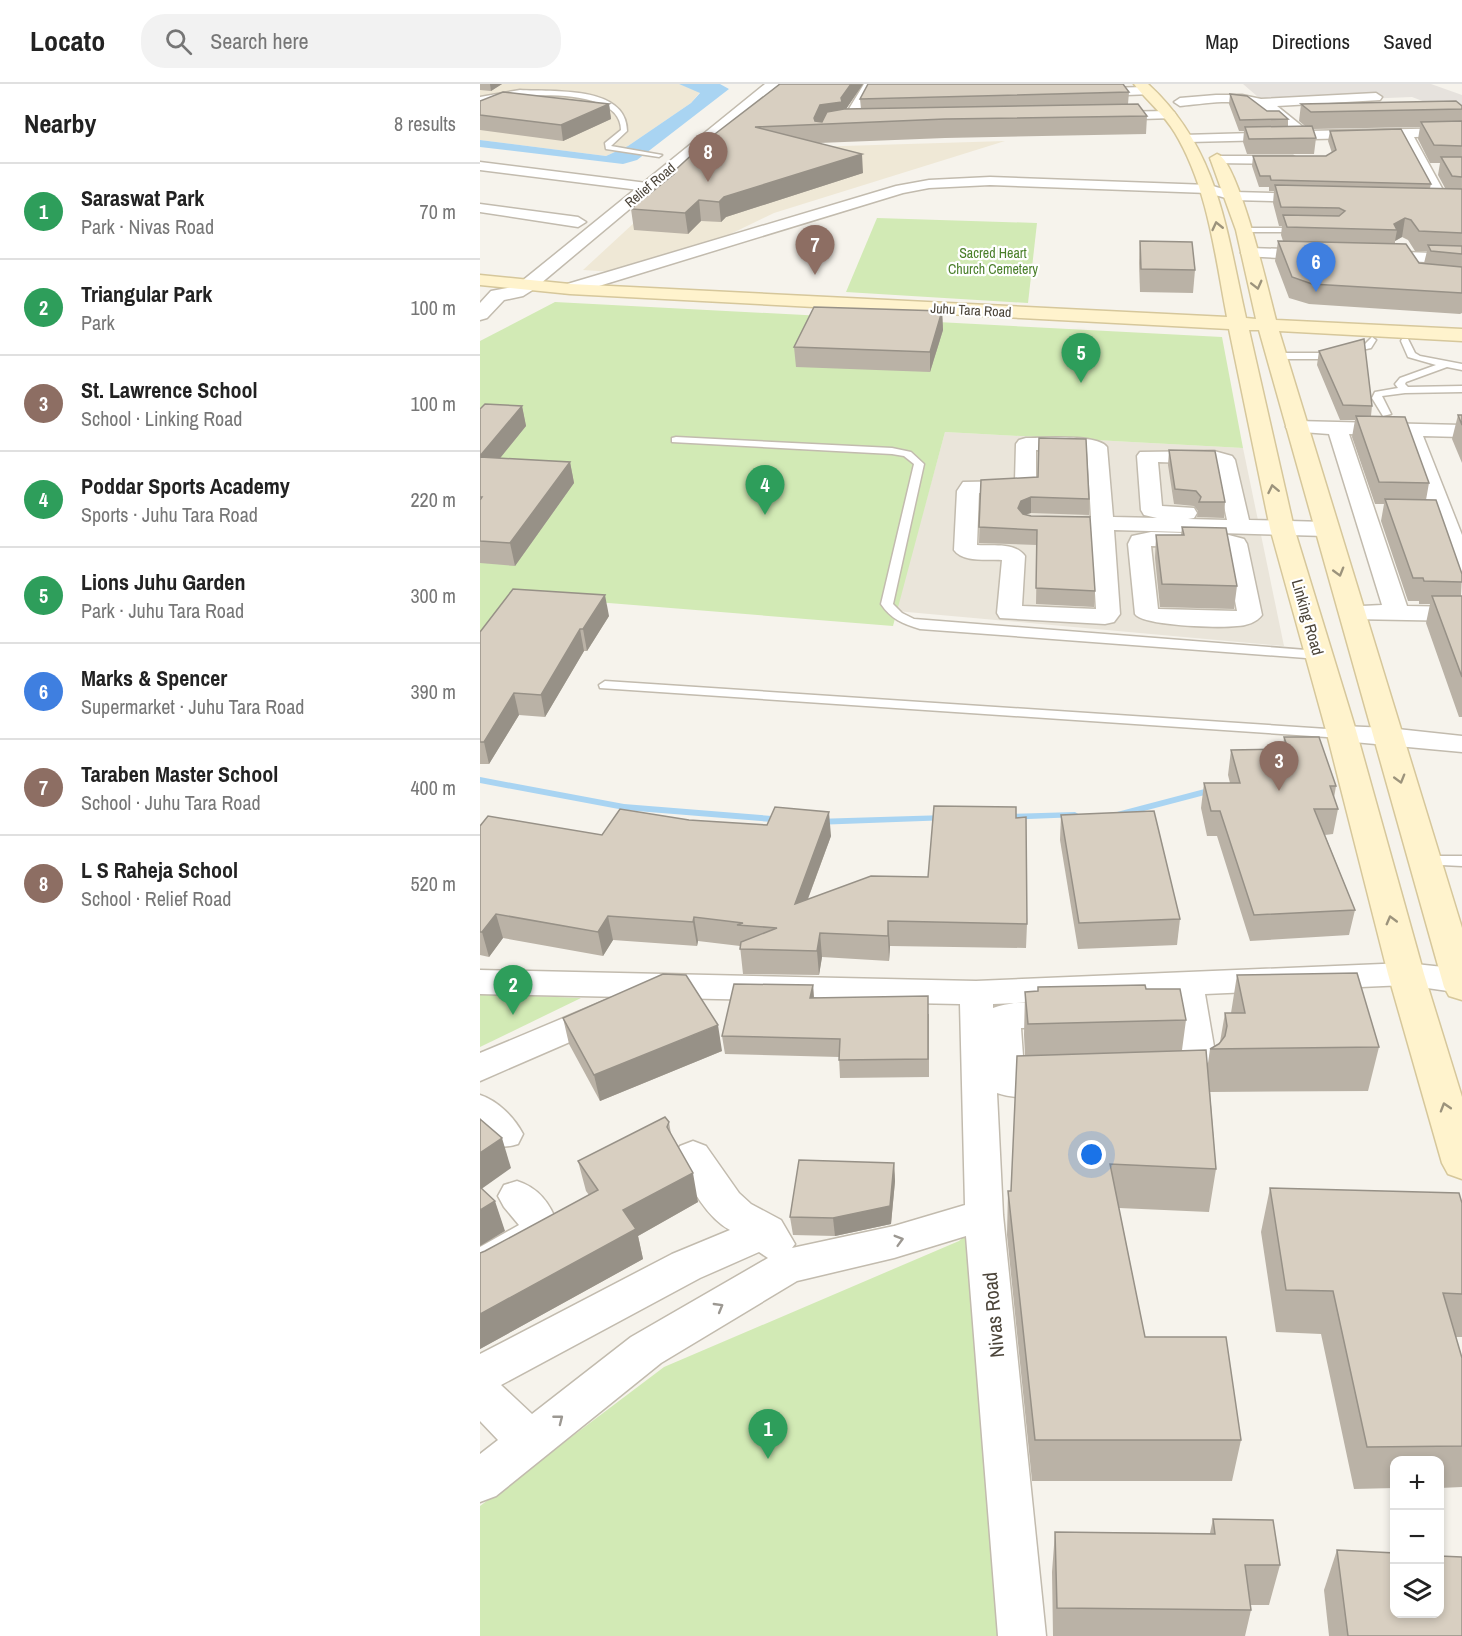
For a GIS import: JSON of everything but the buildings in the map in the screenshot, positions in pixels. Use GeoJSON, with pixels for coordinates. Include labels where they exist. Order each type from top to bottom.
{"type":"FeatureCollection","features":[{"type":"Feature","properties":{"kind":"main road","name":"Linking Road"},"geometry":{"type":"LineString","coordinates":[[1150,86],[1208,137],[1233,196],[1244,230],[1249,253],[1282,528],[1342,734],[1406,974],[1462,1163]]}},
{"type":"Feature","properties":{"kind":"main road","name":"Linking Road"},"geometry":{"type":"LineString","coordinates":[[1181,111],[1188,138],[1209,189],[1259,344],[1296,427],[1461,983]]}},
{"type":"Feature","properties":{"kind":"main road","name":"Juhu Tara Road"},"geometry":{"type":"LineString","coordinates":[[502,285],[1259,344],[1413,339],[1462,344]]}},
{"type":"Feature","properties":{"kind":"main road","name":"Juhu Tara Road"},"geometry":{"type":"LineString","coordinates":[[502,285],[1259,344],[1413,339],[1462,334]]}},
{"type":"Feature","properties":{"kind":"main road"},"geometry":{"type":"LineString","coordinates":[[1306,611],[1351,612]]}},
{"type":"Feature","properties":{"kind":"main road"},"geometry":{"type":"LineString","coordinates":[[1322,666],[1370,678]]}},
{"type":"Feature","properties":{"kind":"street","name":"Relief Road"},"geometry":{"type":"LineString","coordinates":[[480,314],[502,285],[582,241],[773,84]]}},
{"type":"Feature","properties":{"kind":"street"},"geometry":{"type":"LineString","coordinates":[[870,84],[848,122],[892,122]]}},
{"type":"Feature","properties":{"kind":"street"},"geometry":{"type":"LineString","coordinates":[[1101,92],[1115,88],[1150,86]]}},
{"type":"Feature","properties":{"kind":"street"},"geometry":{"type":"LineString","coordinates":[[1260,104],[1376,96]]}},
{"type":"Feature","properties":{"kind":"street"},"geometry":{"type":"LineString","coordinates":[[1089,117],[1181,111],[1232,98],[1276,110],[1326,147],[1462,132]]}},
{"type":"Feature","properties":{"kind":"street"},"geometry":{"type":"LineString","coordinates":[[1188,138],[1310,135],[1403,140]]}},
{"type":"Feature","properties":{"kind":"street"},"geometry":{"type":"LineString","coordinates":[[1403,140],[1424,169],[1436,197]]}},
{"type":"Feature","properties":{"kind":"street","name":"Relief Road"},"geometry":{"type":"LineString","coordinates":[[607,198],[664,152]]}},
{"type":"Feature","properties":{"kind":"street"},"geometry":{"type":"LineString","coordinates":[[1218,160],[1310,160]]}},
{"type":"Feature","properties":{"kind":"street"},"geometry":{"type":"LineString","coordinates":[[480,166],[647,187]]}},
{"type":"Feature","properties":{"kind":"street"},"geometry":{"type":"LineString","coordinates":[[1424,169],[1442,169]]}},
{"type":"Feature","properties":{"kind":"street"},"geometry":{"type":"LineString","coordinates":[[570,290],[901,189],[929,184],[990,181],[1209,189],[1233,196],[1256,192],[1288,197],[1325,194]]}},
{"type":"Feature","properties":{"kind":"street"},"geometry":{"type":"LineString","coordinates":[[480,208],[578,222]]}},
{"type":"Feature","properties":{"kind":"street"},"geometry":{"type":"LineString","coordinates":[[582,241],[559,236],[591,210]]}},
{"type":"Feature","properties":{"kind":"street"},"geometry":{"type":"LineString","coordinates":[[1398,240],[1412,264]]}},
{"type":"Feature","properties":{"kind":"street"},"geometry":{"type":"LineString","coordinates":[[1249,253],[1330,255]]}},
{"type":"Feature","properties":{"kind":"street"},"geometry":{"type":"LineString","coordinates":[[1364,256],[1412,264],[1462,259]]}},
{"type":"Feature","properties":{"kind":"street"},"geometry":{"type":"LineString","coordinates":[[1296,427],[1462,431]]}},
{"type":"Feature","properties":{"kind":"street"},"geometry":{"type":"LineString","coordinates":[[1337,428],[1397,613]]}},
{"type":"Feature","properties":{"kind":"street"},"geometry":{"type":"LineString","coordinates":[[1411,430],[1452,514],[1462,565]]}},
{"type":"Feature","properties":{"kind":"street"},"geometry":{"type":"LineString","coordinates":[[1029,443],[1096,446],[1101,514],[1108,614],[1099,618],[1009,613],[1014,556],[1010,553],[965,550],[968,490],[971,487],[1025,487],[1025,447],[1029,443]]}},
{"type":"Feature","properties":{"kind":"street"},"geometry":{"type":"LineString","coordinates":[[1237,521],[1225,460],[1214,457],[1147,456],[1151,505],[1152,510],[1158,512],[1282,528],[1365,513],[1387,513]]}},
{"type":"Feature","properties":{"kind":"street"},"geometry":{"type":"LineString","coordinates":[[1066,523],[1151,505]]}},
{"type":"Feature","properties":{"kind":"street"},"geometry":{"type":"LineString","coordinates":[[1101,514],[1217,534],[1238,547],[1251,612],[1248,617],[1163,617],[1147,614],[1140,541],[1217,534],[1237,521]]}},
{"type":"Feature","properties":{"kind":"street"},"geometry":{"type":"LineString","coordinates":[[1420,514],[1452,514]]}},
{"type":"Feature","properties":{"kind":"street"},"geometry":{"type":"LineString","coordinates":[[1351,612],[1462,614]]}},
{"type":"Feature","properties":{"kind":"street"},"geometry":{"type":"LineString","coordinates":[[1342,734],[1388,736],[1462,744]]}},
{"type":"Feature","properties":{"kind":"street"},"geometry":{"type":"LineString","coordinates":[[480,982],[976,993],[1078,1002],[1188,998],[1406,974],[1461,983]]}},
{"type":"Feature","properties":{"kind":"street"},"geometry":{"type":"LineString","coordinates":[[480,1068],[667,985]]}},
{"type":"Feature","properties":{"kind":"street","name":"Nivas Road"},"geometry":{"type":"LineString","coordinates":[[976,993],[992,1051],[984,1215],[1022,1636]]}},
{"type":"Feature","properties":{"kind":"street"},"geometry":{"type":"LineString","coordinates":[[1161,1080],[1196,1079],[1202,1074],[1188,998]]}},
{"type":"Feature","properties":{"kind":"street"},"geometry":{"type":"LineString","coordinates":[[1078,1002],[1006,1016],[992,1051],[1008,1083],[1092,1082]]}},
{"type":"Feature","properties":{"kind":"street"},"geometry":{"type":"LineString","coordinates":[[480,1109],[505,1134]]}},
{"type":"Feature","properties":{"kind":"street"},"geometry":{"type":"LineString","coordinates":[[693,1156],[732,1211],[758,1223],[767,1231],[788,1266]]}},
{"type":"Feature","properties":{"kind":"street"},"geometry":{"type":"LineString","coordinates":[[480,1267],[533,1236],[540,1226],[535,1214],[517,1196]]}},
{"type":"Feature","properties":{"kind":"street"},"geometry":{"type":"LineString","coordinates":[[480,1481],[646,1350],[788,1266],[894,1242],[984,1215]]}},
{"type":"Feature","properties":{"kind":"street"},"geometry":{"type":"LineString","coordinates":[[480,1375],[686,1266],[767,1231]]}},
{"type":"Feature","properties":{"kind":"street"},"geometry":{"type":"LineString","coordinates":[[480,1393],[530,1441]]}},
{"type":"Feature","properties":{"kind":"lane"},"geometry":{"type":"LineString","coordinates":[[480,99],[520,92],[594,96],[613,106],[624,121],[624,131],[607,144],[608,148],[664,152]]}},
{"type":"Feature","properties":{"kind":"lane"},"geometry":{"type":"LineString","coordinates":[[1304,200],[1325,194]]}},
{"type":"Feature","properties":{"kind":"lane"},"geometry":{"type":"LineString","coordinates":[[1244,230],[1278,227],[1313,231]]}},
{"type":"Feature","properties":{"kind":"lane"},"geometry":{"type":"LineString","coordinates":[[1413,339],[1413,356],[1462,368]]}},
{"type":"Feature","properties":{"kind":"lane"},"geometry":{"type":"LineString","coordinates":[[1404,390],[1400,384],[1402,380],[1444,365]]}},
{"type":"Feature","properties":{"kind":"lane"},"geometry":{"type":"LineString","coordinates":[[1386,414],[1377,398],[1378,394],[1404,390],[1462,389]]}},
{"type":"Feature","properties":{"kind":"lane"},"geometry":{"type":"LineString","coordinates":[[676,440],[881,450],[906,452],[914,456],[919,464],[887,604],[893,615],[904,621],[920,625],[1322,666]]}},
{"type":"Feature","properties":{"kind":"lane"},"geometry":{"type":"LineString","coordinates":[[604,685],[1342,734]]}},
{"type":"Feature","properties":{"kind":"lane"},"geometry":{"type":"LineString","coordinates":[[1425,861],[1462,861]]}},
{"type":"Feature","properties":{"kind":"shaded area"},"geometry":{"type":"Polygon","coordinates":[[[480,84],[679,84],[700,92],[691,103],[628,146],[606,156],[480,140],[480,84]]]}},
{"type":"Feature","properties":{"kind":"shaded area"},"geometry":{"type":"Polygon","coordinates":[[[1243,84],[1431,84],[1462,95],[1462,116],[1412,97],[1265,103],[1243,84]]]}},
{"type":"Feature","properties":{"kind":"shaded area"},"geometry":{"type":"Polygon","coordinates":[[[1005,141],[774,213],[712,243],[614,272],[583,270],[713,150],[1005,141]]]}},
{"type":"Feature","properties":{"kind":"shaded area"},"geometry":{"type":"Polygon","coordinates":[[[945,432],[1243,448],[1284,646],[896,611],[945,432]]]}},
{"type":"Feature","properties":{"kind":"green space","name":"Sacred Heart Church Cemetery"},"geometry":{"type":"Polygon","coordinates":[[[877,218],[1037,223],[1028,303],[846,292],[877,218]]]}},
{"type":"Feature","properties":{"kind":"green space"},"geometry":{"type":"Polygon","coordinates":[[[555,302],[1222,337],[1243,448],[945,432],[893,626],[559,599],[480,635],[480,341],[555,302]]]}},
{"type":"Feature","properties":{"kind":"green space"},"geometry":{"type":"Polygon","coordinates":[[[480,994],[581,998],[480,1047],[480,994]]]}},
{"type":"Feature","properties":{"kind":"green space"},"geometry":{"type":"Polygon","coordinates":[[[977,1225],[1003,1636],[480,1636],[480,1506],[664,1367],[959,1241],[977,1225]]]}},
{"type":"Feature","properties":{"kind":"water"},"geometry":{"type":"Polygon","coordinates":[[[679,84],[720,84],[729,89],[637,160],[623,164],[480,147],[480,140],[606,156],[628,146],[691,103],[700,93],[679,84]]]}},
{"type":"Feature","properties":{"kind":"waterway"},"geometry":{"type":"LineString","coordinates":[[480,780],[624,807],[785,820]]}},
{"type":"Feature","properties":{"kind":"waterway"},"geometry":{"type":"LineString","coordinates":[[1121,814],[1216,789]]}},
{"type":"Feature","properties":{"kind":"waterway"},"geometry":{"type":"LineString","coordinates":[[1004,817],[1075,815]]}},
{"type":"Feature","properties":{"kind":"waterway"},"geometry":{"type":"LineString","coordinates":[[815,822],[946,818]]}},
{"type":"Feature","properties":{"kind":"place","name":"L S Raheja School"},"geometry":{"type":"Point","coordinates":[708,182]}},
{"type":"Feature","properties":{"kind":"place","name":"Taraben Master School"},"geometry":{"type":"Point","coordinates":[815,275]}},
{"type":"Feature","properties":{"kind":"place","name":"Marks & Spencer"},"geometry":{"type":"Point","coordinates":[1316,292]}},
{"type":"Feature","properties":{"kind":"place","name":"Lions Juhu Garden"},"geometry":{"type":"Point","coordinates":[1081,383]}},
{"type":"Feature","properties":{"kind":"place","name":"Poddar Sports Academy"},"geometry":{"type":"Point","coordinates":[765,515]}},
{"type":"Feature","properties":{"kind":"place","name":"St. Lawrence School"},"geometry":{"type":"Point","coordinates":[1279,791]}},
{"type":"Feature","properties":{"kind":"place","name":"Triangular Park"},"geometry":{"type":"Point","coordinates":[513,1015]}},
{"type":"Feature","properties":{"kind":"place","name":"Saraswat Park"},"geometry":{"type":"Point","coordinates":[768,1459]}}]}
